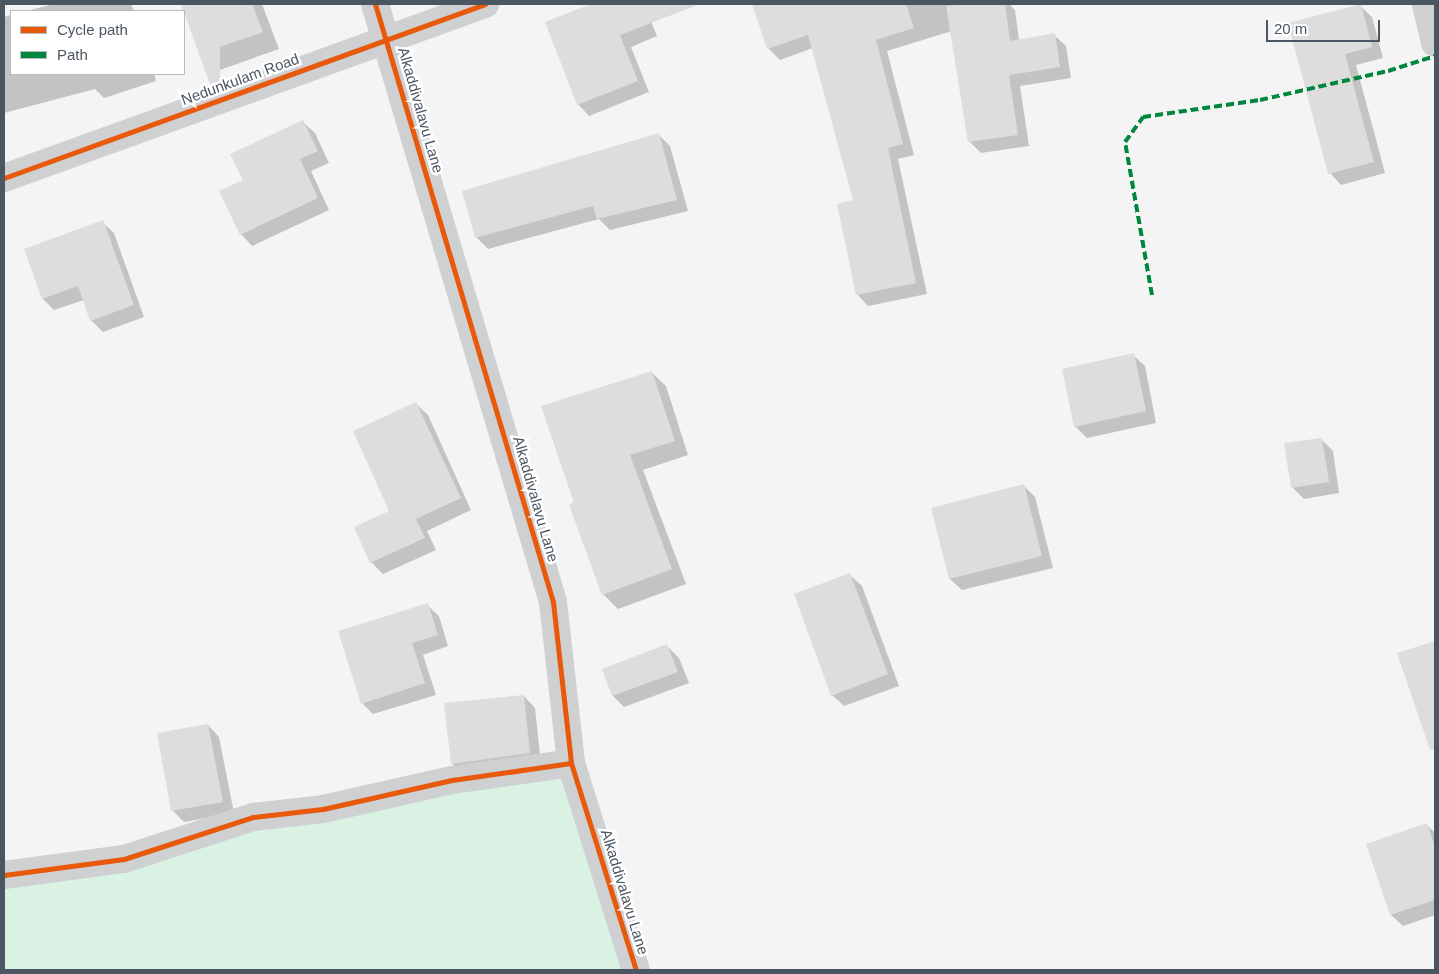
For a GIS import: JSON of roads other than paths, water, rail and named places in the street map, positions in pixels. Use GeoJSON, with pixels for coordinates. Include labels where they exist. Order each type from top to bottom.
{"type":"FeatureCollection","features":[{"type":"Feature","properties":{"kind":"street","name":"Alkaddivalavu Lane"},"geometry":{"type":"LineString","coordinates":[[374,4],[387,39],[553,602],[571,764],[636,970]]}},
{"type":"Feature","properties":{"kind":"street","name":"Nedunkulam Road"},"geometry":{"type":"LineString","coordinates":[[4,178],[485,4]]}},
{"type":"Feature","properties":{"kind":"street"},"geometry":{"type":"LineString","coordinates":[[1426,4],[1435,43]]}},
{"type":"Feature","properties":{"kind":"street"},"geometry":{"type":"LineString","coordinates":[[4,875],[124,859],[253,817],[323,809],[452,780],[571,764]]}}]}
